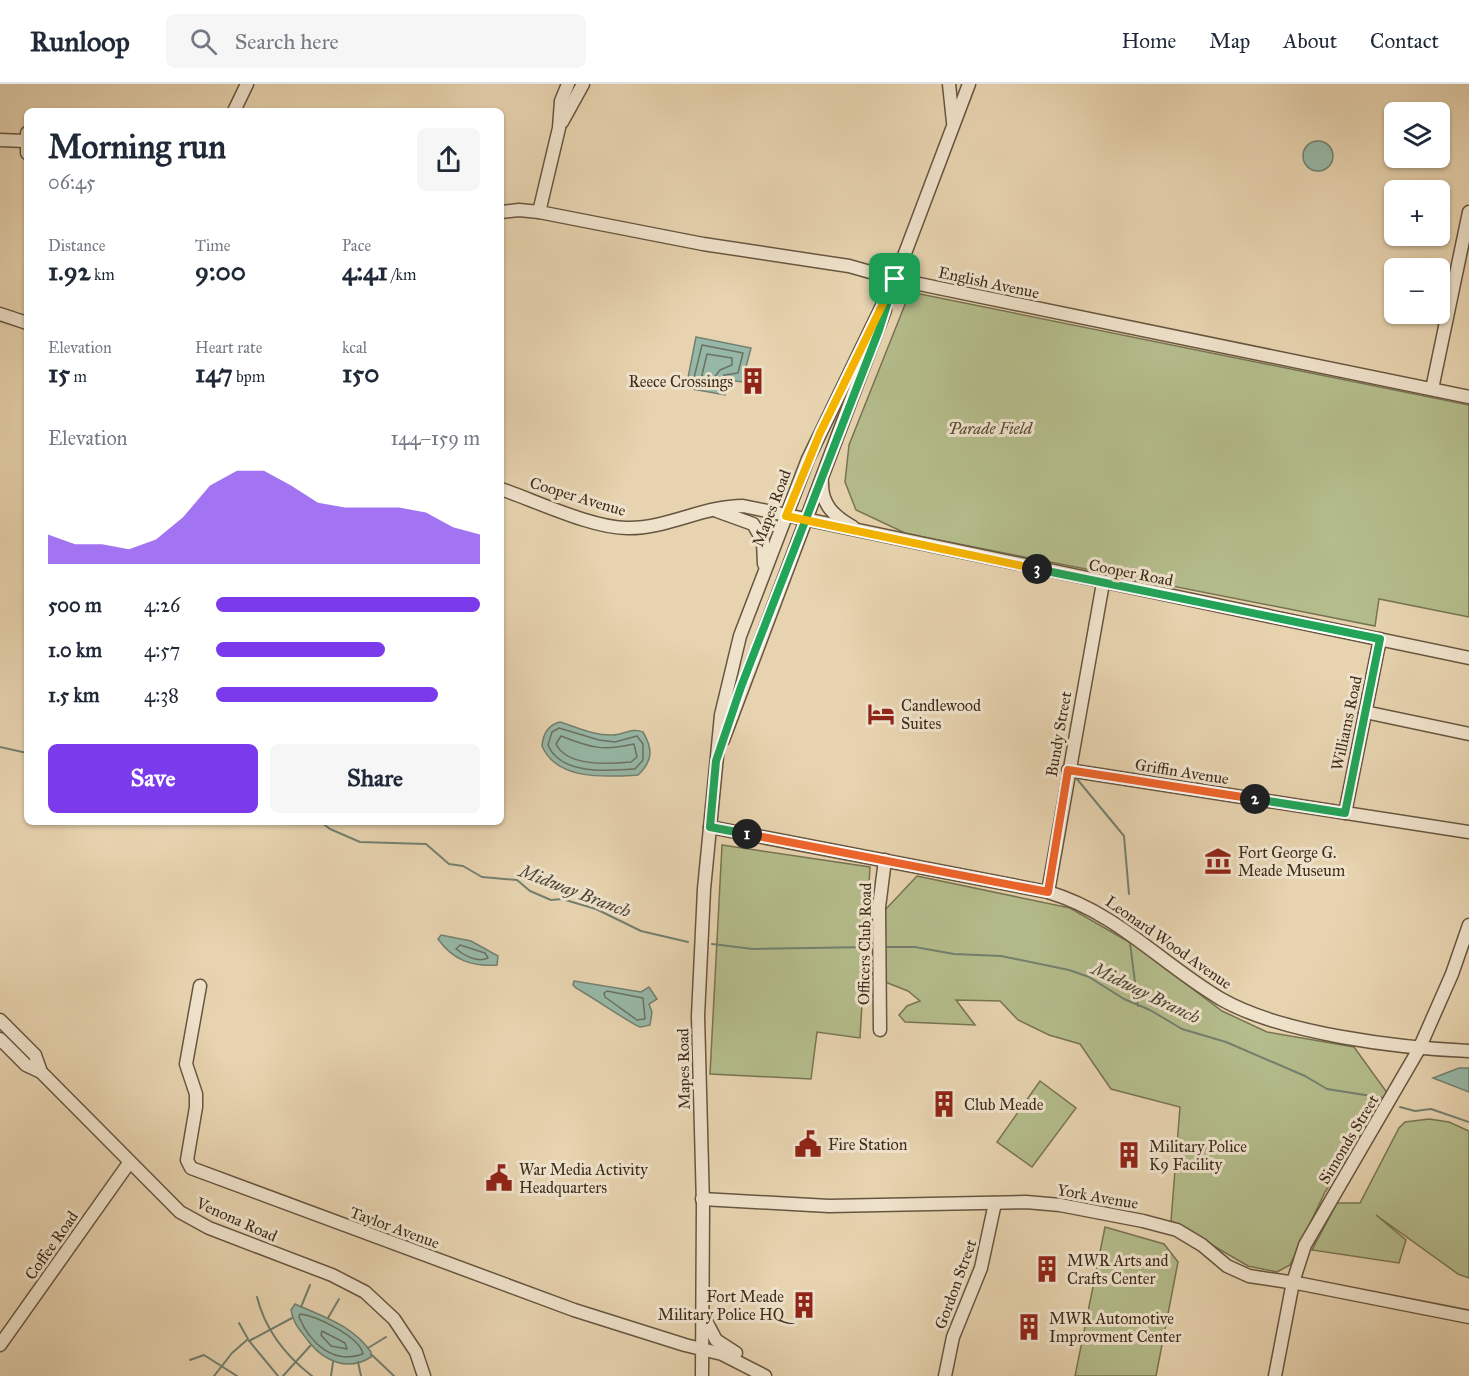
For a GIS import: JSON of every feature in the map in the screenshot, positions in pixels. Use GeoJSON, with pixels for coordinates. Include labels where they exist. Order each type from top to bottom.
{"type":"FeatureCollection","features":[{"type":"Feature","properties":{"kind":"street"},"geometry":{"type":"LineString","coordinates":[[235,108],[247,84]]}},
{"type":"Feature","properties":{"kind":"street"},"geometry":{"type":"LineString","coordinates":[[539,212],[559,128],[561,101],[568,84]]}},
{"type":"Feature","properties":{"kind":"street"},"geometry":{"type":"LineString","coordinates":[[559,128],[583,84]]}},
{"type":"Feature","properties":{"kind":"street"},"geometry":{"type":"LineString","coordinates":[[949,84],[953,127]]}},
{"type":"Feature","properties":{"kind":"street","name":"Mapes Road"},"geometry":{"type":"LineString","coordinates":[[716,761],[879,330],[895,279],[969,84]]}},
{"type":"Feature","properties":{"kind":"street"},"geometry":{"type":"LineString","coordinates":[[0,140],[24,142]]}},
{"type":"Feature","properties":{"kind":"street","name":"English Avenue"},"geometry":{"type":"LineString","coordinates":[[504,212],[519,210],[539,212],[703,244],[849,266],[895,279],[1469,397]]}},
{"type":"Feature","properties":{"kind":"street"},"geometry":{"type":"LineString","coordinates":[[1432,389],[1463,268],[1469,212]]}},
{"type":"Feature","properties":{"kind":"street","name":"Mapes Road"},"geometry":{"type":"LineString","coordinates":[[702,1376],[702,1199],[698,1016],[710,827],[721,715],[740,636],[786,516],[820,433],[895,279]]}},
{"type":"Feature","properties":{"kind":"street"},"geometry":{"type":"LineString","coordinates":[[0,314],[24,322]]}},
{"type":"Feature","properties":{"kind":"street"},"geometry":{"type":"LineString","coordinates":[[822,477],[822,487],[830,510],[864,533]]}},
{"type":"Feature","properties":{"kind":"street","name":"Cooper Avenue"},"geometry":{"type":"LineString","coordinates":[[504,490],[588,519],[629,529],[712,510],[743,507],[786,516]]}},
{"type":"Feature","properties":{"kind":"street"},"geometry":{"type":"LineString","coordinates":[[712,510],[749,521],[757,528],[763,541],[764,572]]}},
{"type":"Feature","properties":{"kind":"street","name":"Cooper Road"},"geometry":{"type":"LineString","coordinates":[[786,516],[1469,657]]}},
{"type":"Feature","properties":{"kind":"street","name":"Bundy Street"},"geometry":{"type":"LineString","coordinates":[[1048,892],[1103,583]]}},
{"type":"Feature","properties":{"kind":"street","name":"Williams Road"},"geometry":{"type":"LineString","coordinates":[[1345,813],[1380,639]]}},
{"type":"Feature","properties":{"kind":"street"},"geometry":{"type":"LineString","coordinates":[[1365,712],[1469,734]]}},
{"type":"Feature","properties":{"kind":"street","name":"Griffin Avenue"},"geometry":{"type":"LineString","coordinates":[[1068,770],[1469,831]]}},
{"type":"Feature","properties":{"kind":"street","name":"Leonard Wood Avenue"},"geometry":{"type":"LineString","coordinates":[[710,827],[1048,892],[1068,898],[1108,918],[1209,992],[1249,1012],[1303,1027],[1419,1049],[1469,1051]]}},
{"type":"Feature","properties":{"kind":"street","name":"Officers Club Road"},"geometry":{"type":"LineString","coordinates":[[880,1030],[879,907],[885,860]]}},
{"type":"Feature","properties":{"kind":"street","name":"Simonds Street"},"geometry":{"type":"LineString","coordinates":[[1275,1376],[1293,1282],[1311,1233],[1419,1049],[1452,974],[1469,925]]}},
{"type":"Feature","properties":{"kind":"street","name":"Taylor Avenue"},"geometry":{"type":"LineString","coordinates":[[200,986],[186,1064],[196,1100],[187,1160],[191,1168],[574,1311],[730,1356],[765,1376]]}},
{"type":"Feature","properties":{"kind":"street"},"geometry":{"type":"LineString","coordinates":[[0,1020],[35,1055],[41,1072]]}},
{"type":"Feature","properties":{"kind":"street"},"geometry":{"type":"LineString","coordinates":[[0,1039],[26,1065],[41,1072]]}},
{"type":"Feature","properties":{"kind":"street","name":"Venona Road"},"geometry":{"type":"LineString","coordinates":[[41,1072],[180,1212],[209,1228],[332,1275],[365,1292],[394,1319],[416,1352],[424,1376]]}},
{"type":"Feature","properties":{"kind":"street","name":"Coffee Road"},"geometry":{"type":"LineString","coordinates":[[0,1345],[129,1163]]}},
{"type":"Feature","properties":{"kind":"street","name":"York Avenue"},"geometry":{"type":"LineString","coordinates":[[702,1199],[829,1206],[995,1203],[1060,1205],[1160,1225],[1191,1238],[1236,1271],[1264,1279],[1293,1282],[1469,1317]]}},
{"type":"Feature","properties":{"kind":"street","name":"Gordon Street"},"geometry":{"type":"LineString","coordinates":[[945,1376],[952,1337],[981,1268],[995,1203]]}},
{"type":"Feature","properties":{"kind":"street"},"geometry":{"type":"LineString","coordinates":[[703,1313],[710,1332],[716,1340],[772,1376]]}},
{"type":"Feature","properties":{"kind":"green space","name":"Parade Field"},"geometry":{"type":"Polygon","coordinates":[[[910,292],[1469,405],[1469,617],[1379,599],[1375,626],[905,533],[856,510],[845,482],[849,445],[910,292]]]}},
{"type":"Feature","properties":{"kind":"green space"},"geometry":{"type":"Polygon","coordinates":[[[722,845],[870,867],[860,1038],[817,1032],[811,1079],[710,1074],[722,845]]]}},
{"type":"Feature","properties":{"kind":"green space"},"geometry":{"type":"Polygon","coordinates":[[[917,876],[1070,908],[1136,946],[1222,1011],[1267,1032],[1354,1047],[1388,1094],[1325,1192],[1290,1265],[1277,1272],[1248,1266],[1171,1221],[1180,1107],[1111,1089],[1080,1044],[1049,1035],[1018,1020],[1000,1001],[956,1000],[975,1025],[905,1022],[899,1015],[907,1006],[920,1001],[908,991],[885,982],[885,910],[917,876]]]}},
{"type":"Feature","properties":{"kind":"green space"},"geometry":{"type":"Polygon","coordinates":[[[1040,1081],[1076,1108],[1032,1167],[997,1142],[1040,1081]]]}},
{"type":"Feature","properties":{"kind":"green space"},"geometry":{"type":"Polygon","coordinates":[[[1429,1119],[1449,1122],[1469,1131],[1469,1278],[1458,1274],[1376,1215],[1406,1240],[1399,1263],[1312,1250],[1337,1203],[1360,1203],[1399,1128],[1405,1122],[1429,1119]]]}},
{"type":"Feature","properties":{"kind":"green space"},"geometry":{"type":"Polygon","coordinates":[[[1105,1227],[1164,1244],[1178,1262],[1156,1376],[1075,1376],[1105,1227]]]}},
{"type":"Feature","properties":{"kind":"water"},"geometry":{"type":"Polygon","coordinates":[[[1318,141],[1329,145],[1333,156],[1329,167],[1318,171],[1307,167],[1303,156],[1307,145],[1318,141]]]}},
{"type":"Feature","properties":{"kind":"water"},"geometry":{"type":"Polygon","coordinates":[[[696,337],[751,348],[742,382],[728,380],[725,395],[686,388],[696,337]]]}},
{"type":"Feature","properties":{"kind":"water"},"geometry":{"type":"Polygon","coordinates":[[[560,722],[604,735],[615,735],[634,730],[643,732],[650,749],[647,765],[638,775],[612,776],[584,774],[559,766],[542,746],[547,731],[552,725],[560,722]]]}},
{"type":"Feature","properties":{"kind":"water"},"geometry":{"type":"Polygon","coordinates":[[[441,935],[471,941],[498,956],[497,965],[479,965],[464,961],[444,946],[438,939],[441,935]]]}},
{"type":"Feature","properties":{"kind":"water"},"geometry":{"type":"Polygon","coordinates":[[[574,981],[641,992],[649,987],[657,999],[649,1004],[652,1012],[650,1025],[640,1027],[630,1022],[576,988],[573,985],[574,981]]]}},
{"type":"Feature","properties":{"kind":"water"},"geometry":{"type":"Polygon","coordinates":[[[1459,1068],[1469,1068],[1469,1092],[1433,1078],[1459,1068]]]}},
{"type":"Feature","properties":{"kind":"water"},"geometry":{"type":"Polygon","coordinates":[[[295,1304],[346,1328],[371,1352],[371,1357],[354,1364],[329,1359],[315,1349],[295,1323],[291,1310],[295,1304]]]}},
{"type":"Feature","properties":{"kind":"waterway","name":"Midway Branch"},"geometry":{"type":"LineString","coordinates":[[0,747],[24,752]]}},
{"type":"Feature","properties":{"kind":"waterway"},"geometry":{"type":"LineString","coordinates":[[1077,779],[1124,836],[1129,894]]}},
{"type":"Feature","properties":{"kind":"waterway","name":"Midway Branch"},"geometry":{"type":"LineString","coordinates":[[325,825],[360,842],[426,844],[449,864],[463,866],[482,877],[517,880],[530,891],[551,900],[562,899],[596,909],[641,931],[688,942]]}},
{"type":"Feature","properties":{"kind":"waterway"},"geometry":{"type":"LineString","coordinates":[[1130,943],[1138,1006]]}},
{"type":"Feature","properties":{"kind":"waterway","name":"Midway Branch"},"geometry":{"type":"LineString","coordinates":[[712,944],[753,949],[870,947]]}},
{"type":"Feature","properties":{"kind":"waterway","name":"Midway Branch"},"geometry":{"type":"LineString","coordinates":[[887,947],[915,947],[954,954],[1001,956],[1069,970],[1089,977],[1124,999],[1150,1010],[1182,1029],[1226,1042],[1305,1076],[1327,1089],[1384,1098]]}},
{"type":"Feature","properties":{"kind":"waterway","name":"Midway Branch"},"geometry":{"type":"LineString","coordinates":[[1400,1107],[1415,1111],[1431,1109],[1469,1122]]}},
{"type":"Feature","properties":{"kind":"waterway"},"geometry":{"type":"LineString","coordinates":[[301,1307],[310,1285]]}},
{"type":"Feature","properties":{"kind":"waterway"},"geometry":{"type":"LineString","coordinates":[[257,1297],[271,1331],[285,1351],[312,1376]]}},
{"type":"Feature","properties":{"kind":"waterway"},"geometry":{"type":"LineString","coordinates":[[328,1318],[339,1299]]}},
{"type":"Feature","properties":{"kind":"waterway"},"geometry":{"type":"LineString","coordinates":[[249,1341],[292,1318]]}},
{"type":"Feature","properties":{"kind":"waterway"},"geometry":{"type":"LineString","coordinates":[[214,1376],[232,1353],[248,1339],[239,1323]]}},
{"type":"Feature","properties":{"kind":"waterway"},"geometry":{"type":"LineString","coordinates":[[368,1348],[386,1337]]}},
{"type":"Feature","properties":{"kind":"waterway"},"geometry":{"type":"LineString","coordinates":[[250,1342],[278,1376]]}},
{"type":"Feature","properties":{"kind":"waterway"},"geometry":{"type":"LineString","coordinates":[[283,1376],[311,1345]]}},
{"type":"Feature","properties":{"kind":"waterway"},"geometry":{"type":"LineString","coordinates":[[190,1360],[204,1355],[237,1376]]}},
{"type":"Feature","properties":{"kind":"waterway"},"geometry":{"type":"LineString","coordinates":[[372,1355],[394,1376]]}},
{"type":"Feature","properties":{"kind":"waterway"},"geometry":{"type":"LineString","coordinates":[[331,1376],[333,1362]]}},
{"type":"Feature","properties":{"kind":"waterway"},"geometry":{"type":"LineString","coordinates":[[358,1362],[361,1376]]}},
{"type":"Feature","properties":{"kind":"place","name":"Reece Crossings"},"geometry":{"type":"Point","coordinates":[753,381]}},
{"type":"Feature","properties":{"kind":"place","name":"Candlewood Suites"},"geometry":{"type":"Point","coordinates":[881,714]}},
{"type":"Feature","properties":{"kind":"place","name":"Fort George G. Meade Museum"},"geometry":{"type":"Point","coordinates":[1218,861]}},
{"type":"Feature","properties":{"kind":"place","name":"Club Meade"},"geometry":{"type":"Point","coordinates":[944,1104]}},
{"type":"Feature","properties":{"kind":"place","name":"Fire Station"},"geometry":{"type":"Point","coordinates":[808,1144]}},
{"type":"Feature","properties":{"kind":"place","name":"Military Police K9 Facility"},"geometry":{"type":"Point","coordinates":[1129,1155]}},
{"type":"Feature","properties":{"kind":"place","name":"War Media Activity Headquarters"},"geometry":{"type":"Point","coordinates":[499,1178]}},
{"type":"Feature","properties":{"kind":"place","name":"MWR Arts and Crafts Center"},"geometry":{"type":"Point","coordinates":[1047,1269]}},
{"type":"Feature","properties":{"kind":"place","name":"Fort Meade Military Police HQ"},"geometry":{"type":"Point","coordinates":[804,1305]}},
{"type":"Feature","properties":{"kind":"place","name":"MWR Automotive Improvment Center"},"geometry":{"type":"Point","coordinates":[1029,1327]}},
{"type":"Feature","properties":{"kind":"route"},"geometry":{"type":"LineString","coordinates":[[895,279],[808,459],[786,516],[806,520],[824,525],[954,552],[1380,639],[1345,813],[1068,770],[1048,892],[710,827],[716,761],[741,687],[806,520],[879,330],[895,279]]}}]}
